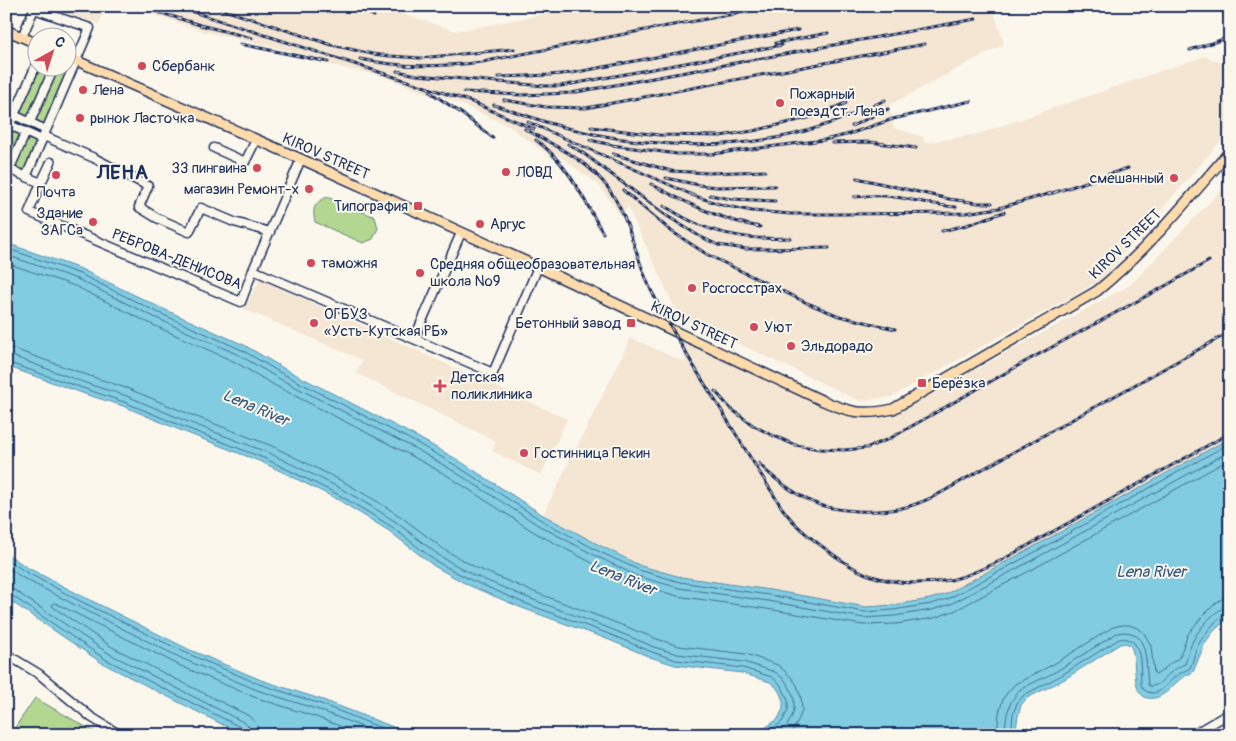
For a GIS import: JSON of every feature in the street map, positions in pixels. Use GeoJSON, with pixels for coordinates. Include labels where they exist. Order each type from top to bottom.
{"type":"FeatureCollection","features":[{"type":"Feature","properties":{"kind":"main road"},"geometry":{"type":"LineString","coordinates":[[6,30],[28,40]]}},
{"type":"Feature","properties":{"kind":"main road","name":"KIROV STREET"},"geometry":{"type":"LineString","coordinates":[[78,65],[301,159],[538,267],[821,400],[846,410],[862,413],[893,409],[1097,291],[1143,249],[1230,151]]}},
{"type":"Feature","properties":{"kind":"street"},"geometry":{"type":"LineString","coordinates":[[22,37],[34,9],[90,28],[78,49]]}},
{"type":"Feature","properties":{"kind":"street"},"geometry":{"type":"LineString","coordinates":[[10,122],[30,78]]}},
{"type":"Feature","properties":{"kind":"street"},"geometry":{"type":"LineString","coordinates":[[30,122],[50,78]]}},
{"type":"Feature","properties":{"kind":"street"},"geometry":{"type":"LineString","coordinates":[[26,177],[65,78]]}},
{"type":"Feature","properties":{"kind":"street"},"geometry":{"type":"LineString","coordinates":[[10,122],[30,122],[44,135]]}},
{"type":"Feature","properties":{"kind":"street"},"geometry":{"type":"LineString","coordinates":[[10,122],[26,132],[44,135],[94,158],[148,186],[139,207],[157,218],[189,232],[201,208],[234,222],[270,232]]}},
{"type":"Feature","properties":{"kind":"street"},"geometry":{"type":"LineString","coordinates":[[26,132],[33,130],[30,122]]}},
{"type":"Feature","properties":{"kind":"street"},"geometry":{"type":"LineString","coordinates":[[26,132],[8,169],[41,183],[50,162]]}},
{"type":"Feature","properties":{"kind":"street"},"geometry":{"type":"LineString","coordinates":[[214,148],[245,162],[256,140]]}},
{"type":"Feature","properties":{"kind":"street"},"geometry":{"type":"LineString","coordinates":[[253,270],[301,159]]}},
{"type":"Feature","properties":{"kind":"street","name":"РЕБРОВА-ДЕНИСОВА"},"geometry":{"type":"LineString","coordinates":[[41,183],[28,212],[241,302],[253,270],[493,373],[538,267]]}},
{"type":"Feature","properties":{"kind":"street"},"geometry":{"type":"LineString","coordinates":[[414,339],[461,233]]}},
{"type":"Feature","properties":{"kind":"street"},"geometry":{"type":"LineString","coordinates":[[6,654],[39,674],[91,717],[120,735]]}},
{"type":"Feature","properties":{"kind":"street"},"geometry":{"type":"LineString","coordinates":[[1192,735],[1229,717]]}},
{"type":"Feature","properties":{"kind":"shaded area"},"geometry":{"type":"Polygon","coordinates":[[[44,6],[105,6],[99,24],[44,6]]]}},
{"type":"Feature","properties":{"kind":"shaded area"},"geometry":{"type":"Polygon","coordinates":[[[128,6],[377,6],[456,31],[588,6],[992,6],[1004,44],[889,105],[894,128],[923,137],[924,143],[978,134],[1205,56],[1230,67],[1230,130],[1101,280],[891,397],[860,401],[678,315],[629,207],[620,215],[599,185],[558,155],[553,159],[509,126],[438,94],[435,97],[386,77],[308,60],[309,55],[206,32],[128,6]]]}},
{"type":"Feature","properties":{"kind":"shaded area"},"geometry":{"type":"Polygon","coordinates":[[[1230,181],[1230,438],[946,594],[930,599],[866,607],[681,577],[641,566],[543,515],[631,338],[684,362],[682,348],[690,342],[856,418],[889,417],[1130,285],[1230,181]]]}},
{"type":"Feature","properties":{"kind":"shaded area"},"geometry":{"type":"Polygon","coordinates":[[[260,279],[567,419],[541,475],[492,451],[496,441],[356,373],[362,360],[244,309],[260,279]]]}},
{"type":"Feature","properties":{"kind":"green space"},"geometry":{"type":"Polygon","coordinates":[[[33,78],[65,78],[25,171],[6,165],[6,137],[33,78]]]}},
{"type":"Feature","properties":{"kind":"green space"},"geometry":{"type":"Polygon","coordinates":[[[327,197],[375,217],[378,228],[373,239],[363,243],[315,222],[315,206],[319,201],[327,197]]]}},
{"type":"Feature","properties":{"kind":"green space"},"geometry":{"type":"Polygon","coordinates":[[[35,698],[100,735],[6,735],[6,729],[12,732],[35,698]]]}},
{"type":"Feature","properties":{"kind":"water","name":"Lena River"},"geometry":{"type":"Polygon","coordinates":[[[6,243],[81,269],[244,345],[283,368],[419,438],[458,460],[543,515],[641,566],[681,577],[866,607],[930,599],[946,594],[1230,438],[1230,616],[1213,632],[1205,643],[1193,672],[1181,679],[1162,695],[1156,698],[1147,698],[1141,695],[1136,682],[1133,651],[1130,645],[1120,644],[1063,680],[1027,698],[1021,705],[1015,735],[752,735],[778,719],[783,709],[780,693],[770,682],[742,673],[675,665],[522,608],[468,585],[434,566],[389,531],[335,498],[264,463],[123,406],[6,366],[6,243]]]}},
{"type":"Feature","properties":{"kind":"water"},"geometry":{"type":"Polygon","coordinates":[[[6,553],[28,568],[188,649],[261,680],[323,700],[414,735],[245,735],[233,730],[102,663],[6,598],[6,553]]]}},
{"type":"Feature","properties":{"kind":"railway"},"geometry":{"type":"LineString","coordinates":[[139,6],[200,25],[252,38]]}},
{"type":"Feature","properties":{"kind":"railway"},"geometry":{"type":"LineString","coordinates":[[175,6],[472,102],[534,129]]}},
{"type":"Feature","properties":{"kind":"railway"},"geometry":{"type":"LineString","coordinates":[[212,6],[332,45],[372,54],[420,58],[514,49]]}},
{"type":"Feature","properties":{"kind":"railway"},"geometry":{"type":"LineString","coordinates":[[354,6],[374,16]]}},
{"type":"Feature","properties":{"kind":"railway"},"geometry":{"type":"LineString","coordinates":[[360,59],[390,64],[421,66],[482,62],[778,6]]}},
{"type":"Feature","properties":{"kind":"railway"},"geometry":{"type":"LineString","coordinates":[[464,92],[522,95],[571,93],[976,19]]}},
{"type":"Feature","properties":{"kind":"railway"},"geometry":{"type":"LineString","coordinates":[[499,77],[572,73],[798,30]]}},
{"type":"Feature","properties":{"kind":"railway"},"geometry":{"type":"LineString","coordinates":[[776,43],[828,33]]}},
{"type":"Feature","properties":{"kind":"railway"},"geometry":{"type":"LineString","coordinates":[[1190,50],[1230,37]]}},
{"type":"Feature","properties":{"kind":"railway"},"geometry":{"type":"LineString","coordinates":[[240,44],[328,62]]}},
{"type":"Feature","properties":{"kind":"railway"},"geometry":{"type":"LineString","coordinates":[[504,100],[546,107],[586,108],[925,44]]}},
{"type":"Feature","properties":{"kind":"railway"},"geometry":{"type":"LineString","coordinates":[[397,71],[417,75],[561,86],[782,45]]}},
{"type":"Feature","properties":{"kind":"railway"},"geometry":{"type":"LineString","coordinates":[[430,92],[493,138]]}},
{"type":"Feature","properties":{"kind":"railway"},"geometry":{"type":"LineString","coordinates":[[494,105],[554,125],[590,133],[644,142],[699,145],[754,141],[808,131],[860,112],[885,100]]}},
{"type":"Feature","properties":{"kind":"railway"},"geometry":{"type":"LineString","coordinates":[[590,140],[677,154],[712,154],[824,140],[846,135],[893,119],[971,101]]}},
{"type":"Feature","properties":{"kind":"railway"},"geometry":{"type":"LineString","coordinates":[[591,127],[659,135],[720,136],[753,131],[812,117],[846,103]]}},
{"type":"Feature","properties":{"kind":"railway"},"geometry":{"type":"LineString","coordinates":[[852,126],[888,109]]}},
{"type":"Feature","properties":{"kind":"railway"},"geometry":{"type":"LineString","coordinates":[[528,122],[697,197]]}},
{"type":"Feature","properties":{"kind":"railway"},"geometry":{"type":"LineString","coordinates":[[525,129],[591,169],[608,188],[622,212],[645,277],[667,320],[692,364],[782,508],[797,526],[814,540],[846,563],[866,574],[897,582],[918,583],[950,580],[969,575],[1000,561],[1230,433]]}},
{"type":"Feature","properties":{"kind":"railway"},"geometry":{"type":"LineString","coordinates":[[536,140],[547,149],[566,171],[603,233]]}},
{"type":"Feature","properties":{"kind":"railway"},"geometry":{"type":"LineString","coordinates":[[832,143],[870,142],[916,148]]}},
{"type":"Feature","properties":{"kind":"railway"},"geometry":{"type":"LineString","coordinates":[[568,144],[583,153],[667,216],[699,236],[718,245],[746,249],[829,248]]}},
{"type":"Feature","properties":{"kind":"railway"},"geometry":{"type":"LineString","coordinates":[[613,154],[671,171],[709,173],[765,171]]}},
{"type":"Feature","properties":{"kind":"railway"},"geometry":{"type":"LineString","coordinates":[[1053,193],[1128,168]]}},
{"type":"Feature","properties":{"kind":"railway"},"geometry":{"type":"LineString","coordinates":[[666,178],[717,187],[775,186]]}},
{"type":"Feature","properties":{"kind":"railway"},"geometry":{"type":"LineString","coordinates":[[857,178],[949,199],[992,203]]}},
{"type":"Feature","properties":{"kind":"railway"},"geometry":{"type":"LineString","coordinates":[[651,184],[704,210],[731,220],[760,227]]}},
{"type":"Feature","properties":{"kind":"railway"},"geometry":{"type":"LineString","coordinates":[[623,190],[671,231],[708,255],[807,303],[839,316],[895,329]]}},
{"type":"Feature","properties":{"kind":"railway"},"geometry":{"type":"LineString","coordinates":[[692,195],[722,205],[752,211],[791,214],[965,213],[999,208],[1059,191]]}},
{"type":"Feature","properties":{"kind":"railway"},"geometry":{"type":"LineString","coordinates":[[710,195],[731,199],[775,201]]}},
{"type":"Feature","properties":{"kind":"railway"},"geometry":{"type":"LineString","coordinates":[[854,197],[886,196],[956,207]]}},
{"type":"Feature","properties":{"kind":"railway"},"geometry":{"type":"LineString","coordinates":[[664,206],[684,218],[715,231],[752,238],[790,238]]}},
{"type":"Feature","properties":{"kind":"railway"},"geometry":{"type":"LineString","coordinates":[[942,231],[967,225],[1004,212]]}},
{"type":"Feature","properties":{"kind":"railway"},"geometry":{"type":"LineString","coordinates":[[715,391],[730,408],[754,426],[795,445],[820,449],[844,450],[866,448],[889,439],[1209,261]]}},
{"type":"Feature","properties":{"kind":"railway"},"geometry":{"type":"LineString","coordinates":[[759,463],[767,472],[788,488],[808,500],[830,508],[856,511],[883,511],[906,507],[940,493],[1230,332]]}},
{"type":"Feature","properties":{"kind":"place","name":"Сбербанк"},"geometry":{"type":"Point","coordinates":[142,66]}},
{"type":"Feature","properties":{"kind":"place","name":"Лена"},"geometry":{"type":"Point","coordinates":[83,90]}},
{"type":"Feature","properties":{"kind":"place","name":"Пожарный поезд ст. Лена"},"geometry":{"type":"Point","coordinates":[780,103]}},
{"type":"Feature","properties":{"kind":"place","name":"рынок Ласточка"},"geometry":{"type":"Point","coordinates":[80,118]}},
{"type":"Feature","properties":{"kind":"place","name":"33 пингвина"},"geometry":{"type":"Point","coordinates":[257,168]}},
{"type":"Feature","properties":{"kind":"place","name":"ЛОВД"},"geometry":{"type":"Point","coordinates":[506,172]}},
{"type":"Feature","properties":{"kind":"place","name":"Почта"},"geometry":{"type":"Point","coordinates":[56,175]}},
{"type":"Feature","properties":{"kind":"place","name":"смешанный"},"geometry":{"type":"Point","coordinates":[1174,178]}},
{"type":"Feature","properties":{"kind":"place","name":"магазин Ремонт-х"},"geometry":{"type":"Point","coordinates":[309,189]}},
{"type":"Feature","properties":{"kind":"place","name":"Типография"},"geometry":{"type":"Point","coordinates":[418,206]}},
{"type":"Feature","properties":{"kind":"place","name":"Здание ЗАГСа"},"geometry":{"type":"Point","coordinates":[93,222]}},
{"type":"Feature","properties":{"kind":"place","name":"Аргус"},"geometry":{"type":"Point","coordinates":[480,224]}},
{"type":"Feature","properties":{"kind":"place","name":"таможня"},"geometry":{"type":"Point","coordinates":[311,263]}},
{"type":"Feature","properties":{"kind":"place","name":"Средняя общеобразовательная школа №9"},"geometry":{"type":"Point","coordinates":[420,273]}},
{"type":"Feature","properties":{"kind":"place","name":"Росгосстрах"},"geometry":{"type":"Point","coordinates":[692,288]}},
{"type":"Feature","properties":{"kind":"place","name":"ОГБУЗ «Усть-Кутская РБ»"},"geometry":{"type":"Point","coordinates":[314,323]}},
{"type":"Feature","properties":{"kind":"place","name":"Бетонный завод"},"geometry":{"type":"Point","coordinates":[631,323]}},
{"type":"Feature","properties":{"kind":"place","name":"Уют"},"geometry":{"type":"Point","coordinates":[754,327]}},
{"type":"Feature","properties":{"kind":"place","name":"Эльдорадо"},"geometry":{"type":"Point","coordinates":[791,346]}},
{"type":"Feature","properties":{"kind":"place","name":"Берёзка"},"geometry":{"type":"Point","coordinates":[922,383]}},
{"type":"Feature","properties":{"kind":"place","name":"Детская поликлиника"},"geometry":{"type":"Point","coordinates":[440,386]}},
{"type":"Feature","properties":{"kind":"place","name":"Гостинница Пекин"},"geometry":{"type":"Point","coordinates":[524,453]}},
{"type":"Feature","properties":{"kind":"district","name":"ЛЕНА"},"geometry":{"type":"Point","coordinates":[123,172]}}]}
